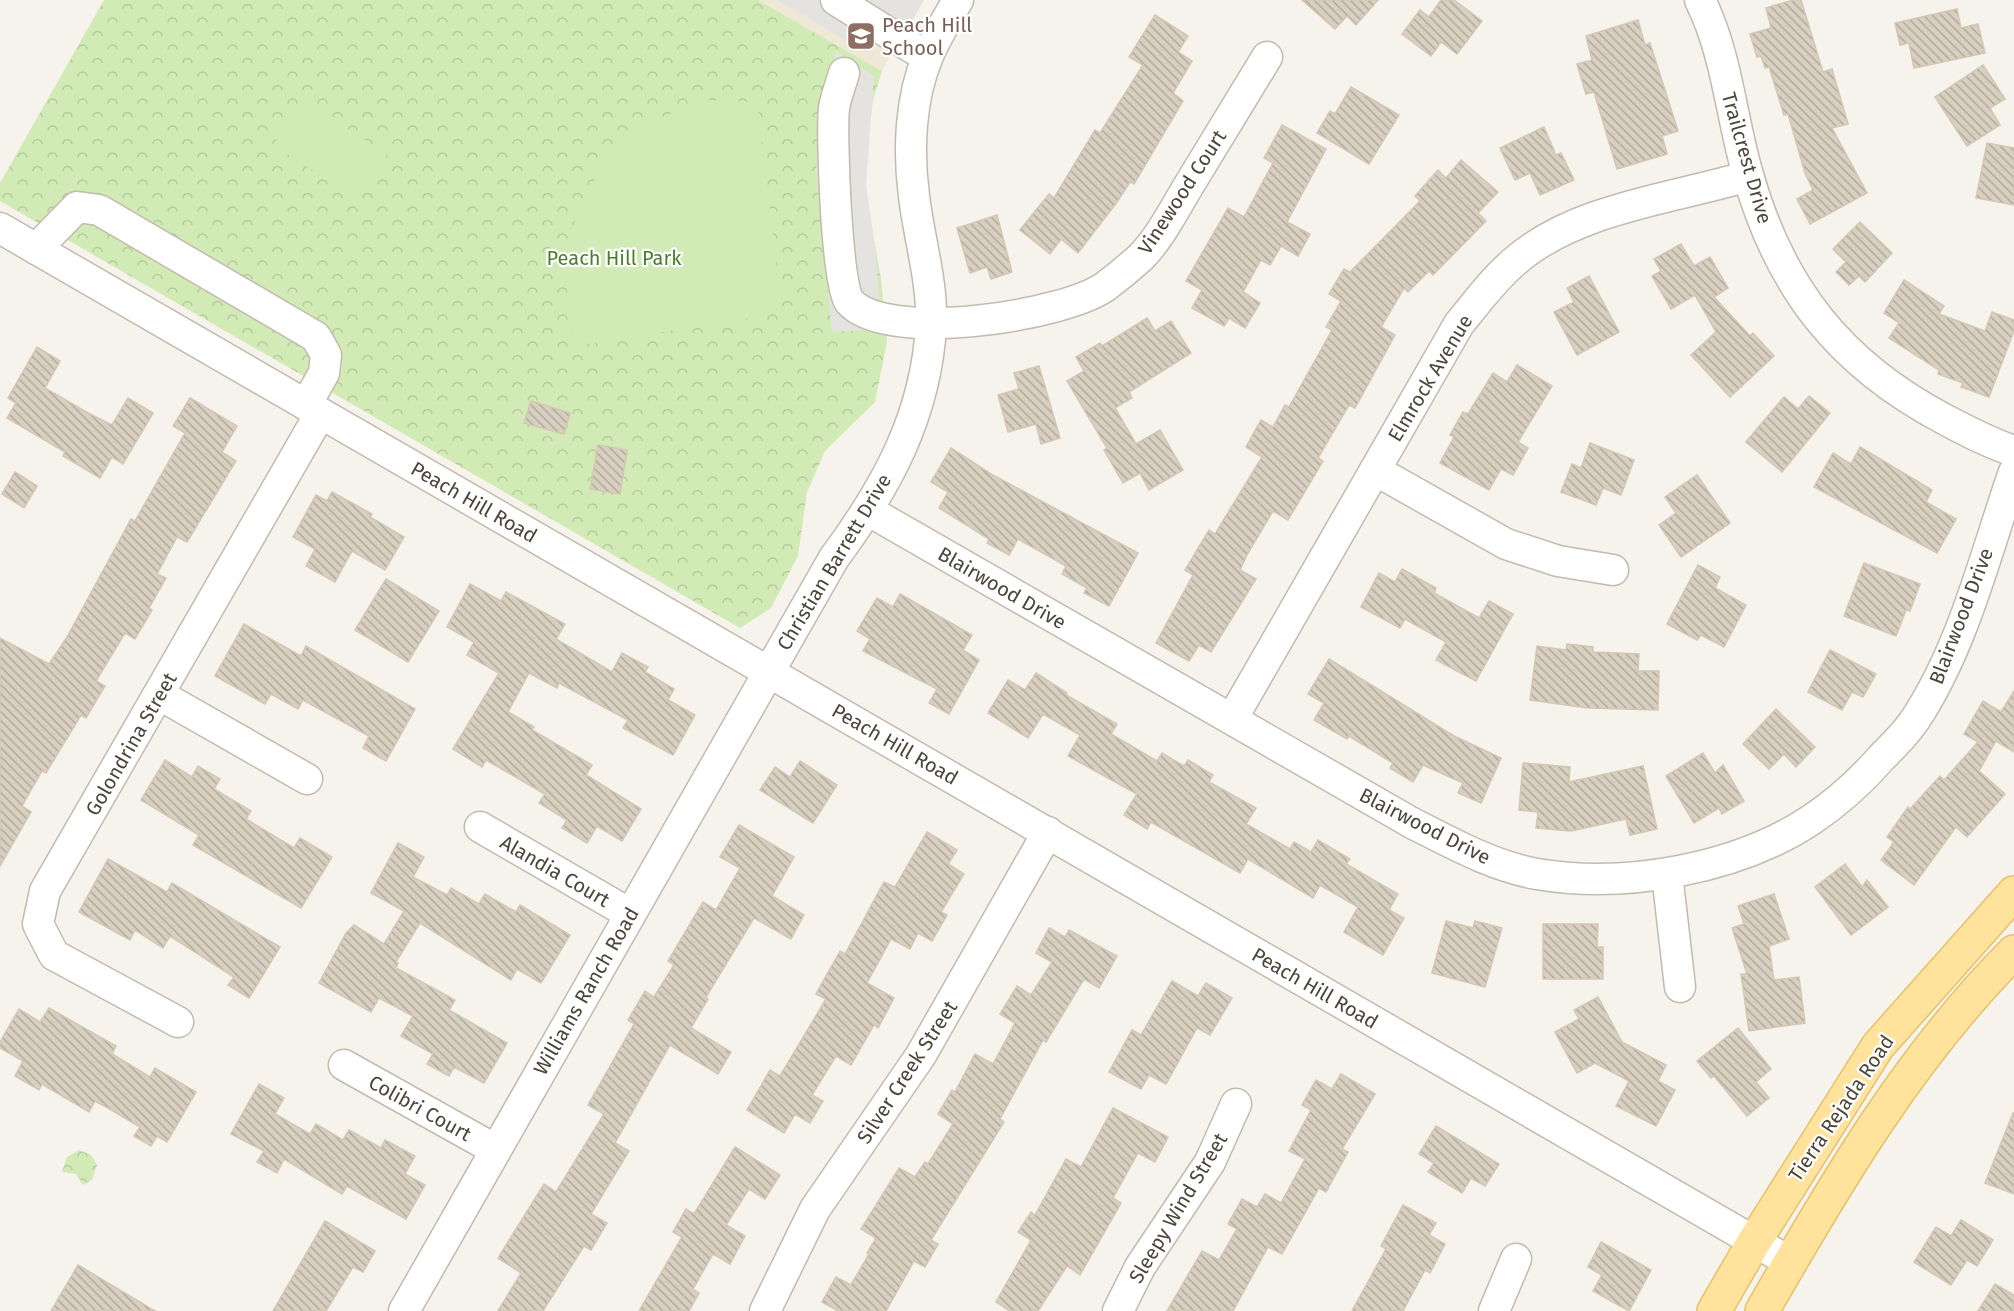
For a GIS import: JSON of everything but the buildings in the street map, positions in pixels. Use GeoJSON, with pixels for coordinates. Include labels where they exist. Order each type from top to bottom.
{"type":"FeatureCollection","features":[{"type":"Feature","properties":{"kind":"main road","name":"Tierra Rejada Road"},"geometry":{"type":"LineString","coordinates":[[1714,1311],[1754,1242],[1878,1046],[2014,893]]}},
{"type":"Feature","properties":{"kind":"main road","name":"Tierra Rejada Road"},"geometry":{"type":"LineString","coordinates":[[1762,1311],[1877,1121],[1940,1034],[2014,952]]}},
{"type":"Feature","properties":{"kind":"street"},"geometry":{"type":"LineString","coordinates":[[836,0],[883,13],[927,57]]}},
{"type":"Feature","properties":{"kind":"street","name":"Christian Barrett Drive"},"geometry":{"type":"LineString","coordinates":[[768,671],[834,558],[869,511],[905,440],[915,414],[928,360],[931,324],[928,276],[914,195],[911,157],[915,98],[927,57],[958,0]]}},
{"type":"Feature","properties":{"kind":"street","name":"Trailcrest Drive"},"geometry":{"type":"LineString","coordinates":[[1700,0],[1715,38],[1748,176],[1769,236],[1789,278],[1827,332],[1888,386],[1975,436],[2014,452]]}},
{"type":"Feature","properties":{"kind":"street","name":"Vinewood Court"},"geometry":{"type":"LineString","coordinates":[[844,73],[834,107],[835,208],[847,300],[862,313],[881,319],[931,324],[1013,317],[1072,302],[1103,288],[1142,256],[1179,203],[1267,57]]}},
{"type":"Feature","properties":{"kind":"street","name":"Elmrock Avenue"},"geometry":{"type":"LineString","coordinates":[[1232,719],[1459,324],[1491,284],[1516,261],[1545,241],[1603,214],[1748,176]]}},
{"type":"Feature","properties":{"kind":"street","name":"Golondrina Street"},"geometry":{"type":"LineString","coordinates":[[36,249],[77,207],[99,210],[316,337],[326,355],[324,373],[313,410],[160,695],[45,891],[38,924],[54,955],[178,1022]]}},
{"type":"Feature","properties":{"kind":"street","name":"Peach Hill Road"},"geometry":{"type":"LineString","coordinates":[[0,228],[1790,1262]]}},
{"type":"Feature","properties":{"kind":"street"},"geometry":{"type":"LineString","coordinates":[[1375,470],[1506,544],[1558,561],[1614,570]]}},
{"type":"Feature","properties":{"kind":"street","name":"Blairwood Drive"},"geometry":{"type":"LineString","coordinates":[[869,511],[1412,824],[1479,857],[1538,874],[1594,878],[1667,874],[1710,864],[1764,844],[1810,821],[1854,788],[1903,735],[1919,713],[1950,654],[2014,472]]}},
{"type":"Feature","properties":{"kind":"street","name":"Williams Ranch Road"},"geometry":{"type":"LineString","coordinates":[[404,1311],[768,671]]}},
{"type":"Feature","properties":{"kind":"street"},"geometry":{"type":"LineString","coordinates":[[160,695],[307,779]]}},
{"type":"Feature","properties":{"kind":"street","name":"Alandia Court"},"geometry":{"type":"LineString","coordinates":[[480,827],[630,914]]}},
{"type":"Feature","properties":{"kind":"street","name":"Silver Creek Street"},"geometry":{"type":"LineString","coordinates":[[765,1311],[815,1209],[933,1036],[1048,832]]}},
{"type":"Feature","properties":{"kind":"street"},"geometry":{"type":"LineString","coordinates":[[1667,874],[1680,987]]}},
{"type":"Feature","properties":{"kind":"street","name":"Colibri Court"},"geometry":{"type":"LineString","coordinates":[[344,1065],[496,1150]]}},
{"type":"Feature","properties":{"kind":"street","name":"Sleepy Wind Street"},"geometry":{"type":"LineString","coordinates":[[1118,1311],[1140,1267],[1210,1162],[1236,1104]]}},
{"type":"Feature","properties":{"kind":"street"},"geometry":{"type":"LineString","coordinates":[[1494,1311],[1516,1259]]}},
{"type":"Feature","properties":{"kind":"shaded area","name":"Peach Hill School"},"geometry":{"type":"Polygon","coordinates":[[[758,0],[921,0],[882,71],[758,0]]]}},
{"type":"Feature","properties":{"kind":"shaded area","name":"Peach Hill School"},"geometry":{"type":"Polygon","coordinates":[[[777,0],[924,0],[897,48],[876,40],[866,52],[777,0]]]}},
{"type":"Feature","properties":{"kind":"shaded area"},"geometry":{"type":"Polygon","coordinates":[[[836,51],[874,76],[866,185],[876,254],[881,329],[832,332],[816,169],[836,51]]]}},
{"type":"Feature","properties":{"kind":"green space","name":"Peach Hill Park"},"geometry":{"type":"Polygon","coordinates":[[[104,0],[758,0],[882,71],[873,100],[866,156],[866,195],[881,279],[887,342],[875,402],[825,451],[807,492],[798,556],[771,608],[740,628],[0,201],[0,183],[104,0]]]}},
{"type":"Feature","properties":{"kind":"green space"},"geometry":{"type":"Polygon","coordinates":[[[302,100],[387,154],[358,199],[273,145],[302,100]]]}},
{"type":"Feature","properties":{"kind":"green space"},"geometry":{"type":"Polygon","coordinates":[[[706,100],[757,102],[780,296],[762,316],[575,346],[566,279],[567,259],[570,239],[584,199],[608,155],[622,140],[656,120],[706,100]]]}},
{"type":"Feature","properties":{"kind":"green space"},"geometry":{"type":"Polygon","coordinates":[[[79,1150],[91,1155],[97,1165],[92,1180],[83,1185],[76,1174],[62,1172],[67,1157],[79,1150]]]}},
{"type":"Feature","properties":{"kind":"place","name":"Peach Hill School"},"geometry":{"type":"Point","coordinates":[861,36]}}]}
